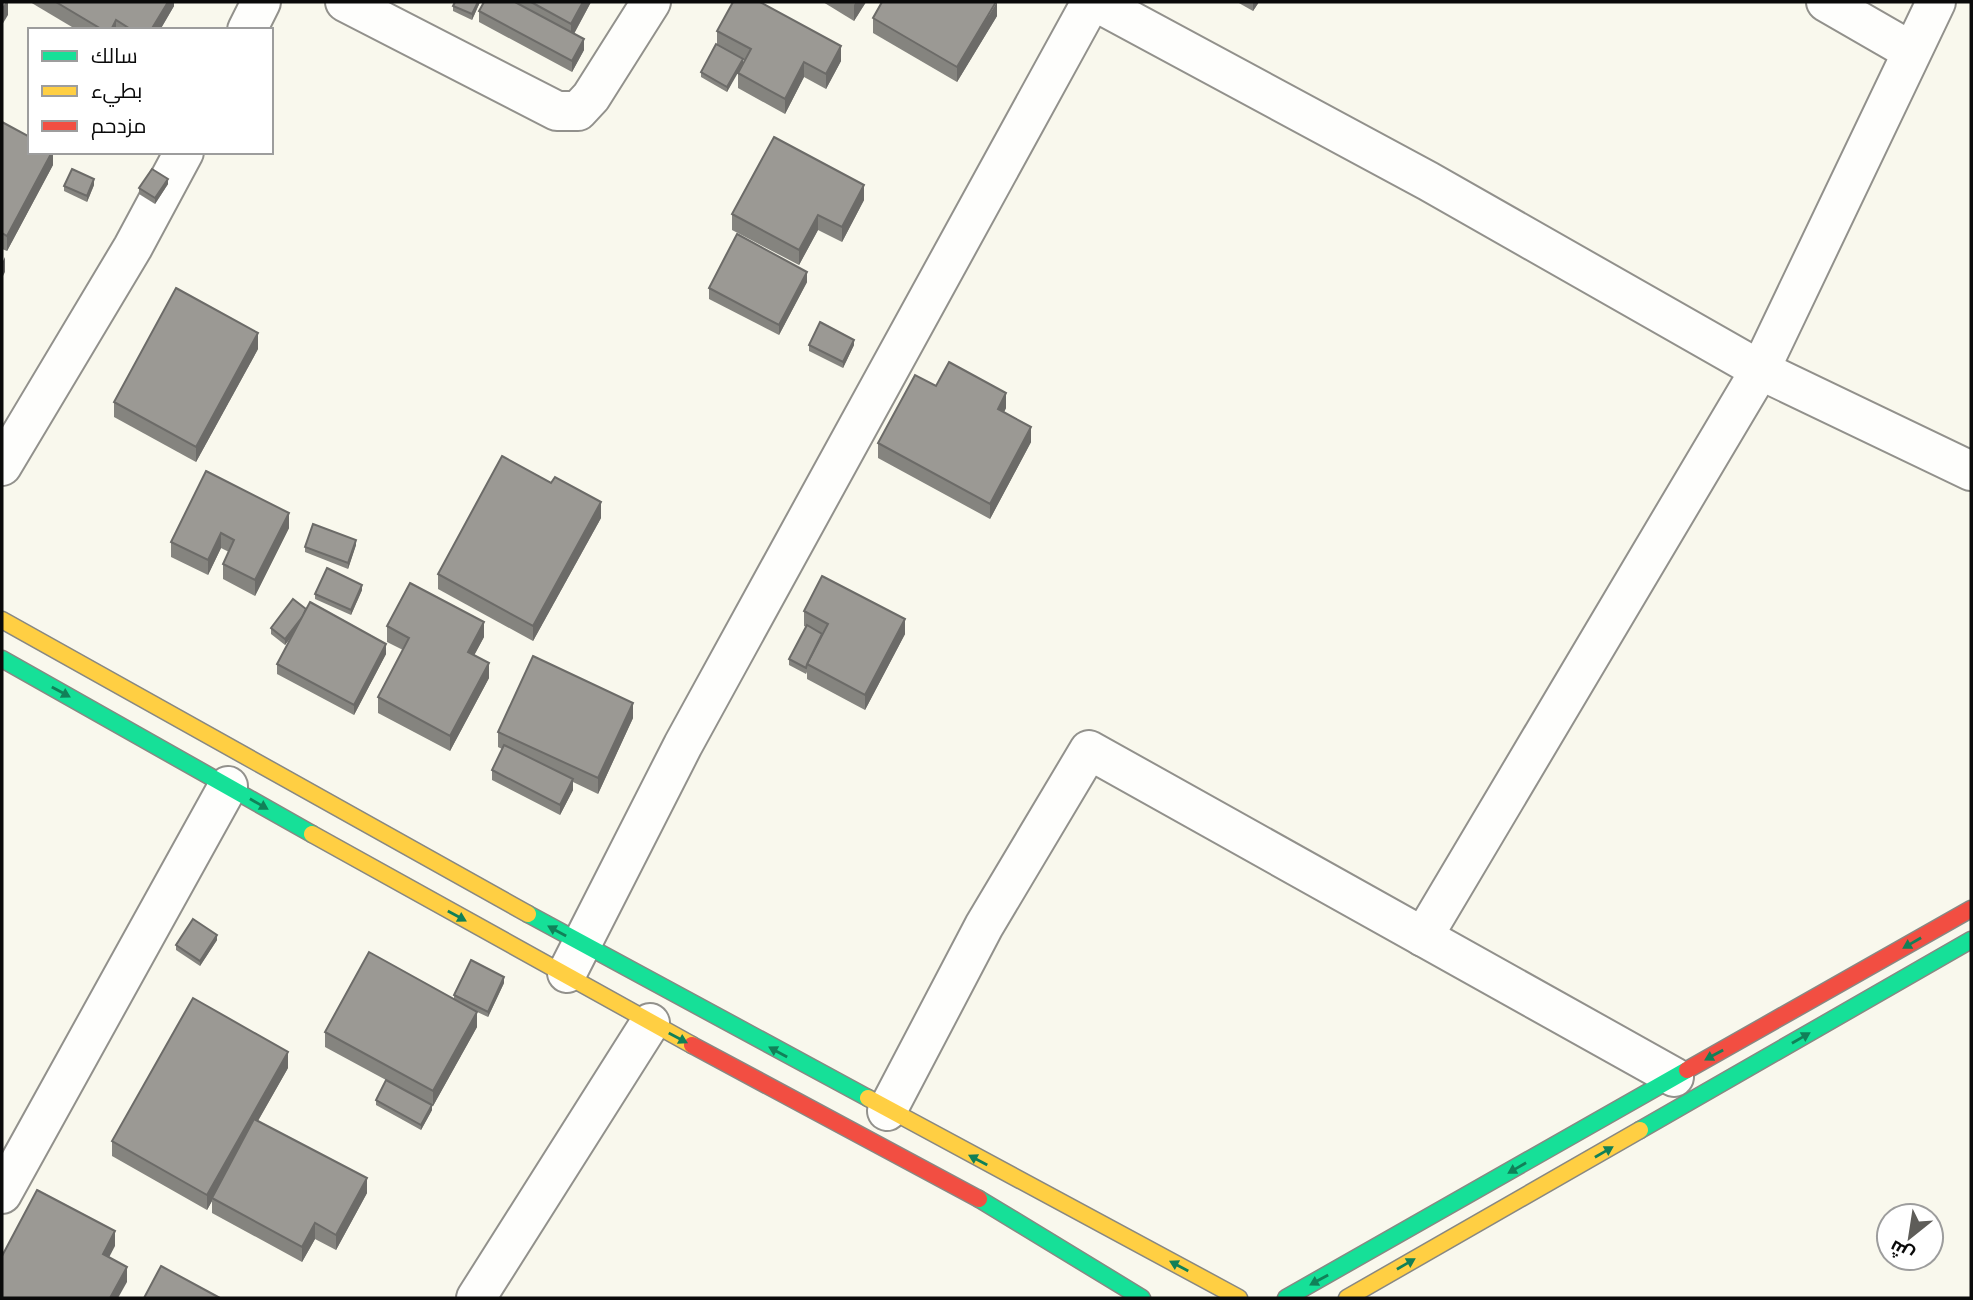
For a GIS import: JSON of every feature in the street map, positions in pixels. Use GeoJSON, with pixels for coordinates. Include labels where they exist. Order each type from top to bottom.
{"type":"FeatureCollection","features":[{"type":"Feature","properties":{"kind":"street"},"geometry":{"type":"LineString","coordinates":[[248,28],[261,2]]}},
{"type":"Feature","properties":{"kind":"street"},"geometry":{"type":"LineString","coordinates":[[345,2],[557,111],[578,111],[592,97],[651,2]]}},
{"type":"Feature","properties":{"kind":"street"},"geometry":{"type":"LineString","coordinates":[[573,960],[683,745],[1091,2]]}},
{"type":"Feature","properties":{"kind":"street"},"geometry":{"type":"LineString","coordinates":[[1096,2],[1428,181],[1760,370],[1971,471]]}},
{"type":"Feature","properties":{"kind":"street"},"geometry":{"type":"LineString","coordinates":[[1826,2],[1911,51]]}},
{"type":"Feature","properties":{"kind":"street"},"geometry":{"type":"LineString","coordinates":[[1423,937],[1760,370],[1936,2]]}},
{"type":"Feature","properties":{"kind":"street"},"geometry":{"type":"LineString","coordinates":[[2,466],[127,258],[183,154]]}},
{"type":"Feature","properties":{"kind":"street"},"geometry":{"type":"LineString","coordinates":[[2,620],[573,960],[650,1023],[991,1205],[1142,1298]]}},
{"type":"Feature","properties":{"kind":"street"},"geometry":{"type":"LineString","coordinates":[[2,659],[228,786],[573,960],[887,1111],[1240,1298]]}},
{"type":"Feature","properties":{"kind":"street"},"geometry":{"type":"LineString","coordinates":[[887,1111],[985,926],[1088,750],[1674,1077]]}},
{"type":"Feature","properties":{"kind":"street"},"geometry":{"type":"LineString","coordinates":[[2,1194],[228,786]]}},
{"type":"Feature","properties":{"kind":"street"},"geometry":{"type":"LineString","coordinates":[[1286,1298],[1971,909]]}},
{"type":"Feature","properties":{"kind":"street"},"geometry":{"type":"LineString","coordinates":[[1347,1298],[1971,940]]}},
{"type":"Feature","properties":{"kind":"street"},"geometry":{"type":"LineString","coordinates":[[476,1298],[650,1023]]}},
{"type":"Feature","properties":{"kind":"building"},"geometry":{"type":"Polygon","coordinates":[[[56,2],[168,2],[152,28],[129,28],[116,20],[112,28],[100,28],[56,2]]]}},
{"type":"Feature","properties":{"kind":"building"},"geometry":{"type":"Polygon","coordinates":[[[455,2],[478,2],[472,14],[453,6],[455,2]]]}},
{"type":"Feature","properties":{"kind":"building"},"geometry":{"type":"Polygon","coordinates":[[[484,2],[515,2],[584,39],[572,61],[479,11],[484,2]]]}},
{"type":"Feature","properties":{"kind":"building"},"geometry":{"type":"Polygon","coordinates":[[[531,2],[583,2],[571,24],[531,2]]]}},
{"type":"Feature","properties":{"kind":"building"},"geometry":{"type":"Polygon","coordinates":[[[733,2],[760,2],[841,46],[826,74],[804,62],[785,99],[738,73],[751,49],[717,31],[733,2]]]}},
{"type":"Feature","properties":{"kind":"building"},"geometry":{"type":"Polygon","coordinates":[[[882,2],[996,2],[957,67],[873,18],[882,2]]]}},
{"type":"Feature","properties":{"kind":"building"},"geometry":{"type":"Polygon","coordinates":[[[716,44],[743,59],[727,87],[701,72],[716,44]]]}},
{"type":"Feature","properties":{"kind":"building"},"geometry":{"type":"Polygon","coordinates":[[[2,122],[28,136],[28,154],[51,154],[7,236],[2,233],[2,122]]]}},
{"type":"Feature","properties":{"kind":"building"},"geometry":{"type":"Polygon","coordinates":[[[774,137],[864,185],[842,227],[818,215],[799,250],[732,214],[774,137]]]}},
{"type":"Feature","properties":{"kind":"building"},"geometry":{"type":"Polygon","coordinates":[[[72,169],[94,179],[87,196],[64,186],[72,169]]]}},
{"type":"Feature","properties":{"kind":"building"},"geometry":{"type":"Polygon","coordinates":[[[152,169],[168,179],[155,198],[139,188],[152,169]]]}},
{"type":"Feature","properties":{"kind":"building"},"geometry":{"type":"Polygon","coordinates":[[[737,234],[807,272],[779,325],[709,288],[737,234]]]}},
{"type":"Feature","properties":{"kind":"building"},"geometry":{"type":"Polygon","coordinates":[[[176,288],[258,333],[196,447],[114,402],[176,288]]]}},
{"type":"Feature","properties":{"kind":"building"},"geometry":{"type":"Polygon","coordinates":[[[820,322],[854,340],[843,362],[809,345],[820,322]]]}},
{"type":"Feature","properties":{"kind":"building"},"geometry":{"type":"Polygon","coordinates":[[[949,362],[1006,393],[998,409],[1031,427],[990,504],[878,443],[915,375],[936,386],[949,362]]]}},
{"type":"Feature","properties":{"kind":"building"},"geometry":{"type":"Polygon","coordinates":[[[502,456],[551,483],[555,477],[601,502],[533,626],[438,574],[502,456]]]}},
{"type":"Feature","properties":{"kind":"building"},"geometry":{"type":"Polygon","coordinates":[[[206,471],[289,513],[255,580],[223,564],[234,540],[221,533],[208,560],[171,542],[206,471]]]}},
{"type":"Feature","properties":{"kind":"building"},"geometry":{"type":"Polygon","coordinates":[[[313,524],[356,540],[348,563],[305,547],[313,524]]]}},
{"type":"Feature","properties":{"kind":"building"},"geometry":{"type":"Polygon","coordinates":[[[327,568],[362,585],[351,610],[315,594],[327,568]]]}},
{"type":"Feature","properties":{"kind":"building"},"geometry":{"type":"Polygon","coordinates":[[[822,576],[905,619],[865,695],[807,664],[828,624],[804,611],[822,576]]]}},
{"type":"Feature","properties":{"kind":"building"},"geometry":{"type":"Polygon","coordinates":[[[410,583],[484,622],[468,652],[489,663],[450,736],[378,697],[409,638],[387,626],[410,583]]]}},
{"type":"Feature","properties":{"kind":"building"},"geometry":{"type":"Polygon","coordinates":[[[293,599],[306,609],[285,639],[271,628],[293,599]]]}},
{"type":"Feature","properties":{"kind":"building"},"geometry":{"type":"Polygon","coordinates":[[[310,602],[386,644],[354,705],[277,664],[310,602]]]}},
{"type":"Feature","properties":{"kind":"building"},"geometry":{"type":"Polygon","coordinates":[[[807,625],[822,634],[806,668],[789,659],[807,625]]]}},
{"type":"Feature","properties":{"kind":"building"},"geometry":{"type":"Polygon","coordinates":[[[533,656],[633,703],[598,778],[498,732],[533,656]]]}},
{"type":"Feature","properties":{"kind":"building"},"geometry":{"type":"Polygon","coordinates":[[[504,745],[573,779],[560,805],[492,770],[504,745]]]}},
{"type":"Feature","properties":{"kind":"building"},"geometry":{"type":"Polygon","coordinates":[[[193,919],[217,935],[200,961],[176,945],[193,919]]]}},
{"type":"Feature","properties":{"kind":"building"},"geometry":{"type":"Polygon","coordinates":[[[369,952],[477,1012],[433,1091],[325,1032],[369,952]]]}},
{"type":"Feature","properties":{"kind":"building"},"geometry":{"type":"Polygon","coordinates":[[[471,960],[504,977],[488,1012],[454,995],[471,960]]]}},
{"type":"Feature","properties":{"kind":"building"},"geometry":{"type":"Polygon","coordinates":[[[193,998],[288,1052],[207,1195],[112,1141],[193,998]]]}},
{"type":"Feature","properties":{"kind":"building"},"geometry":{"type":"Polygon","coordinates":[[[386,1080],[432,1105],[421,1125],[376,1100],[386,1080]]]}},
{"type":"Feature","properties":{"kind":"building"},"geometry":{"type":"Polygon","coordinates":[[[254,1119],[367,1178],[336,1235],[315,1223],[302,1247],[212,1198],[254,1119]]]}},
{"type":"Feature","properties":{"kind":"building"},"geometry":{"type":"Polygon","coordinates":[[[37,1190],[115,1231],[103,1254],[127,1267],[110,1298],[2,1298],[2,1256],[37,1190]]]}},
{"type":"Feature","properties":{"kind":"building"},"geometry":{"type":"Polygon","coordinates":[[[161,1266],[220,1298],[144,1298],[161,1266]]]}},
{"type":"Feature","properties":{"kind":"traffic: fast"},"geometry":{"type":"LineString","coordinates":[[2,659],[312,834]]}},
{"type":"Feature","properties":{"kind":"traffic: fast"},"geometry":{"type":"LineString","coordinates":[[528,914],[868,1098]]}},
{"type":"Feature","properties":{"kind":"traffic: fast"},"geometry":{"type":"LineString","coordinates":[[1640,1130],[1971,940]]}},
{"type":"Feature","properties":{"kind":"traffic: fast"},"geometry":{"type":"LineString","coordinates":[[1286,1298],[1687,1070]]}},
{"type":"Feature","properties":{"kind":"traffic: fast"},"geometry":{"type":"LineString","coordinates":[[979,1199],[1142,1298]]}},
{"type":"Feature","properties":{"kind":"traffic: slow"},"geometry":{"type":"LineString","coordinates":[[2,620],[528,914]]}},
{"type":"Feature","properties":{"kind":"traffic: slow"},"geometry":{"type":"LineString","coordinates":[[312,834],[692,1045]]}},
{"type":"Feature","properties":{"kind":"traffic: slow"},"geometry":{"type":"LineString","coordinates":[[868,1098],[1239,1298]]}},
{"type":"Feature","properties":{"kind":"traffic: slow"},"geometry":{"type":"LineString","coordinates":[[1347,1298],[1640,1130]]}},
{"type":"Feature","properties":{"kind":"traffic: jam"},"geometry":{"type":"LineString","coordinates":[[1687,1070],[1971,909]]}},
{"type":"Feature","properties":{"kind":"traffic: jam"},"geometry":{"type":"LineString","coordinates":[[692,1045],[979,1199]]}}]}
